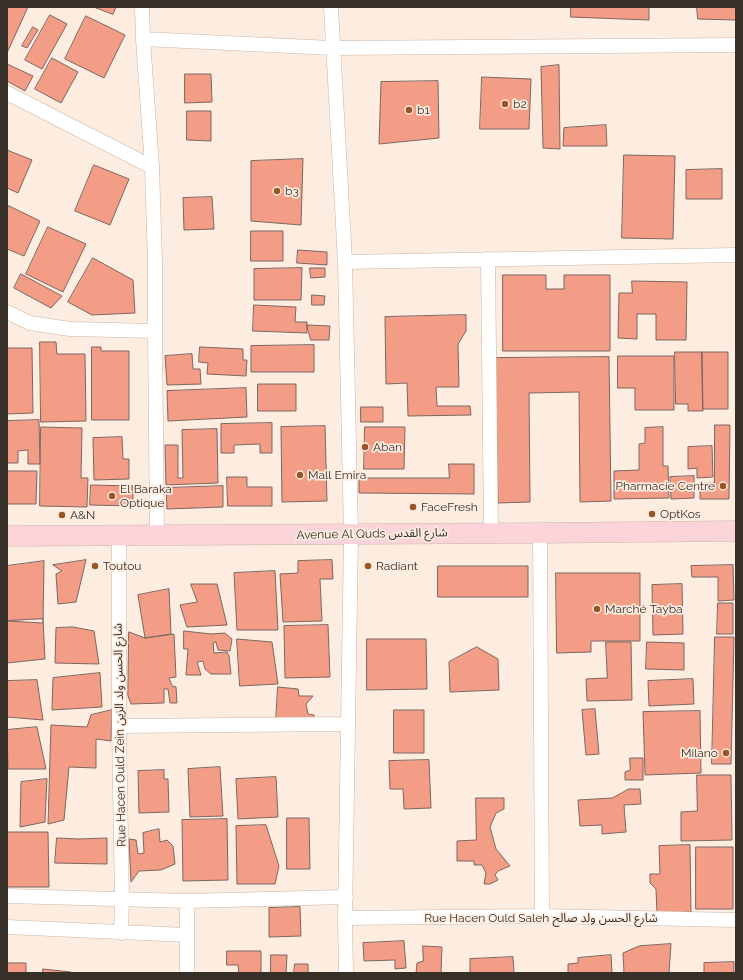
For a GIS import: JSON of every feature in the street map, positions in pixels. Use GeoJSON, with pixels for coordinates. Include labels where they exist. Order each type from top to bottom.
{"type":"FeatureCollection","features":[{"type":"Feature","properties":{"kind":"street"},"geometry":{"type":"LineString","coordinates":[[142,7],[152,167],[155,262],[154,331],[157,536]]}},
{"type":"Feature","properties":{"kind":"street"},"geometry":{"type":"LineString","coordinates":[[331,7],[332,48],[345,262],[351,535],[345,918],[346,973]]}},
{"type":"Feature","properties":{"kind":"street"},"geometry":{"type":"LineString","coordinates":[[143,39],[332,48],[736,45]]}},
{"type":"Feature","properties":{"kind":"street"},"geometry":{"type":"LineString","coordinates":[[7,93],[152,167]]}},
{"type":"Feature","properties":{"kind":"street"},"geometry":{"type":"LineString","coordinates":[[345,262],[736,255]]}},
{"type":"Feature","properties":{"kind":"street"},"geometry":{"type":"LineString","coordinates":[[488,259],[491,533]]}},
{"type":"Feature","properties":{"kind":"street"},"geometry":{"type":"LineString","coordinates":[[7,312],[30,323],[70,330],[154,331]]}},
{"type":"Feature","properties":{"kind":"street","name":"Avenue Al Quds شارع القدس"},"geometry":{"type":"LineString","coordinates":[[7,536],[351,535],[736,531]]}},
{"type":"Feature","properties":{"kind":"street"},"geometry":{"type":"LineString","coordinates":[[540,533],[542,916]]}},
{"type":"Feature","properties":{"kind":"street","name":"Rue Hacen Ould Zein شارع الحسن ولد الزين"},"geometry":{"type":"LineString","coordinates":[[119,536],[121,933]]}},
{"type":"Feature","properties":{"kind":"street"},"geometry":{"type":"LineString","coordinates":[[119,726],[348,724]]}},
{"type":"Feature","properties":{"kind":"street"},"geometry":{"type":"LineString","coordinates":[[7,896],[187,901],[346,897]]}},
{"type":"Feature","properties":{"kind":"street"},"geometry":{"type":"LineString","coordinates":[[187,901],[187,973]]}},
{"type":"Feature","properties":{"kind":"street","name":"Rue Hacen Ould Saleh شارع الحسن ولد صالح"},"geometry":{"type":"LineString","coordinates":[[345,918],[542,916],[736,920]]}},
{"type":"Feature","properties":{"kind":"street"},"geometry":{"type":"LineString","coordinates":[[7,927],[187,935]]}},
{"type":"Feature","properties":{"kind":"building"},"geometry":{"type":"Polygon","coordinates":[[[7,7],[28,7],[7,53],[7,7]]]}},
{"type":"Feature","properties":{"kind":"building"},"geometry":{"type":"Polygon","coordinates":[[[94,7],[116,7],[113,14],[94,7]]]}},
{"type":"Feature","properties":{"kind":"building"},"geometry":{"type":"Polygon","coordinates":[[[571,7],[649,7],[649,20],[571,17],[571,7]]]}},
{"type":"Feature","properties":{"kind":"building"},"geometry":{"type":"Polygon","coordinates":[[[697,7],[736,7],[736,20],[698,19],[697,7]]]}},
{"type":"Feature","properties":{"kind":"building"},"geometry":{"type":"Polygon","coordinates":[[[50,15],[67,24],[42,69],[25,60],[50,15]]]}},
{"type":"Feature","properties":{"kind":"building"},"geometry":{"type":"Polygon","coordinates":[[[86,16],[125,35],[104,78],[65,59],[86,16]]]}},
{"type":"Feature","properties":{"kind":"building"},"geometry":{"type":"Polygon","coordinates":[[[33,27],[38,30],[27,48],[22,46],[33,27]]]}},
{"type":"Feature","properties":{"kind":"building"},"geometry":{"type":"Polygon","coordinates":[[[52,58],[78,72],[61,103],[35,89],[52,58]]]}},
{"type":"Feature","properties":{"kind":"building"},"geometry":{"type":"Polygon","coordinates":[[[7,64],[33,76],[25,91],[7,81],[7,64]]]}},
{"type":"Feature","properties":{"kind":"building"},"geometry":{"type":"Polygon","coordinates":[[[559,65],[560,149],[543,148],[541,67],[559,65]]]}},
{"type":"Feature","properties":{"kind":"building"},"geometry":{"type":"Polygon","coordinates":[[[185,74],[211,74],[212,102],[185,103],[185,74]]]}},
{"type":"Feature","properties":{"kind":"building","name":"b2"},"geometry":{"type":"Polygon","coordinates":[[[482,77],[531,79],[529,129],[480,129],[482,77]]]}},
{"type":"Feature","properties":{"kind":"building","name":"b1"},"geometry":{"type":"Polygon","coordinates":[[[438,81],[439,138],[379,144],[381,82],[438,81]]]}},
{"type":"Feature","properties":{"kind":"building"},"geometry":{"type":"Polygon","coordinates":[[[187,111],[211,111],[211,141],[187,140],[187,111]]]}},
{"type":"Feature","properties":{"kind":"building"},"geometry":{"type":"Polygon","coordinates":[[[606,125],[607,146],[563,146],[564,128],[606,125]]]}},
{"type":"Feature","properties":{"kind":"building"},"geometry":{"type":"Polygon","coordinates":[[[7,150],[32,160],[18,193],[7,188],[7,150]]]}},
{"type":"Feature","properties":{"kind":"building"},"geometry":{"type":"Polygon","coordinates":[[[624,155],[675,156],[673,239],[622,238],[624,155]]]}},
{"type":"Feature","properties":{"kind":"building","name":"b3"},"geometry":{"type":"Polygon","coordinates":[[[303,159],[301,225],[251,221],[251,161],[303,159]]]}},
{"type":"Feature","properties":{"kind":"building"},"geometry":{"type":"Polygon","coordinates":[[[94,165],[129,179],[110,225],[75,211],[94,165]]]}},
{"type":"Feature","properties":{"kind":"building"},"geometry":{"type":"Polygon","coordinates":[[[722,169],[722,199],[686,199],[686,170],[722,169]]]}},
{"type":"Feature","properties":{"kind":"building"},"geometry":{"type":"Polygon","coordinates":[[[212,197],[214,229],[184,230],[183,198],[212,197]]]}},
{"type":"Feature","properties":{"kind":"building"},"geometry":{"type":"Polygon","coordinates":[[[7,205],[40,221],[24,256],[7,249],[7,205]]]}},
{"type":"Feature","properties":{"kind":"building"},"geometry":{"type":"Polygon","coordinates":[[[48,227],[86,244],[63,292],[26,274],[48,227]]]}},
{"type":"Feature","properties":{"kind":"building"},"geometry":{"type":"Polygon","coordinates":[[[251,231],[283,231],[283,261],[251,261],[251,231]]]}},
{"type":"Feature","properties":{"kind":"building"},"geometry":{"type":"Polygon","coordinates":[[[298,250],[327,252],[327,265],[297,263],[298,250]]]}},
{"type":"Feature","properties":{"kind":"building"},"geometry":{"type":"Polygon","coordinates":[[[93,258],[133,280],[135,313],[92,315],[68,302],[93,258]]]}},
{"type":"Feature","properties":{"kind":"building"},"geometry":{"type":"Polygon","coordinates":[[[302,268],[301,300],[254,300],[254,269],[302,268]]]}},
{"type":"Feature","properties":{"kind":"building"},"geometry":{"type":"Polygon","coordinates":[[[310,268],[325,268],[325,277],[311,278],[310,268]]]}},
{"type":"Feature","properties":{"kind":"building"},"geometry":{"type":"Polygon","coordinates":[[[21,274],[62,296],[51,308],[14,288],[21,274]]]}},
{"type":"Feature","properties":{"kind":"building"},"geometry":{"type":"Polygon","coordinates":[[[503,275],[546,275],[546,289],[564,289],[564,275],[610,275],[610,351],[503,351],[503,275]]]}},
{"type":"Feature","properties":{"kind":"building"},"geometry":{"type":"Polygon","coordinates":[[[632,281],[687,282],[686,340],[656,340],[656,314],[637,314],[637,339],[618,338],[619,293],[632,293],[632,281]]]}},
{"type":"Feature","properties":{"kind":"building"},"geometry":{"type":"Polygon","coordinates":[[[312,295],[325,296],[324,305],[312,305],[312,295]]]}},
{"type":"Feature","properties":{"kind":"building"},"geometry":{"type":"Polygon","coordinates":[[[254,305],[296,307],[295,322],[307,322],[307,333],[253,331],[254,305]]]}},
{"type":"Feature","properties":{"kind":"building"},"geometry":{"type":"Polygon","coordinates":[[[466,315],[466,331],[458,344],[459,387],[436,387],[437,406],[470,406],[471,415],[408,416],[407,383],[386,384],[385,317],[466,315]]]}},
{"type":"Feature","properties":{"kind":"building"},"geometry":{"type":"Polygon","coordinates":[[[307,325],[330,326],[329,340],[311,340],[307,325]]]}},
{"type":"Feature","properties":{"kind":"building"},"geometry":{"type":"Polygon","coordinates":[[[40,342],[56,342],[57,354],[85,354],[86,421],[41,422],[40,342]]]}},
{"type":"Feature","properties":{"kind":"building"},"geometry":{"type":"Polygon","coordinates":[[[314,345],[314,372],[251,372],[251,346],[314,345]]]}},
{"type":"Feature","properties":{"kind":"building"},"geometry":{"type":"Polygon","coordinates":[[[92,347],[101,347],[101,351],[129,351],[129,420],[92,420],[92,347]]]}},
{"type":"Feature","properties":{"kind":"building"},"geometry":{"type":"Polygon","coordinates":[[[200,347],[243,349],[243,360],[247,360],[246,376],[207,374],[208,363],[199,362],[200,347]]]}},
{"type":"Feature","properties":{"kind":"building"},"geometry":{"type":"Polygon","coordinates":[[[7,348],[32,348],[33,413],[7,414],[7,348]]]}},
{"type":"Feature","properties":{"kind":"building"},"geometry":{"type":"Polygon","coordinates":[[[675,352],[702,352],[703,411],[688,411],[688,404],[676,404],[675,352]]]}},
{"type":"Feature","properties":{"kind":"building"},"geometry":{"type":"Polygon","coordinates":[[[702,352],[728,352],[728,409],[703,409],[702,352]]]}},
{"type":"Feature","properties":{"kind":"building"},"geometry":{"type":"Polygon","coordinates":[[[192,354],[193,369],[200,369],[201,384],[167,385],[165,356],[192,354]]]}},
{"type":"Feature","properties":{"kind":"building"},"geometry":{"type":"Polygon","coordinates":[[[618,356],[674,356],[674,410],[635,410],[635,388],[618,388],[618,356]]]}},
{"type":"Feature","properties":{"kind":"building"},"geometry":{"type":"Polygon","coordinates":[[[609,357],[611,501],[580,502],[579,392],[529,393],[530,502],[498,503],[495,358],[609,357]]]}},
{"type":"Feature","properties":{"kind":"building"},"geometry":{"type":"Polygon","coordinates":[[[258,384],[296,384],[296,411],[258,411],[258,384]]]}},
{"type":"Feature","properties":{"kind":"building"},"geometry":{"type":"Polygon","coordinates":[[[246,388],[247,417],[168,421],[167,391],[246,388]]]}},
{"type":"Feature","properties":{"kind":"building"},"geometry":{"type":"Polygon","coordinates":[[[361,407],[383,407],[383,422],[361,422],[361,407]]]}},
{"type":"Feature","properties":{"kind":"building"},"geometry":{"type":"Polygon","coordinates":[[[39,420],[40,464],[28,464],[28,450],[18,451],[18,463],[7,463],[7,421],[39,420]]]}},
{"type":"Feature","properties":{"kind":"building"},"geometry":{"type":"Polygon","coordinates":[[[272,423],[272,453],[260,453],[260,444],[234,445],[234,453],[221,453],[221,424],[272,423]]]}},
{"type":"Feature","properties":{"kind":"building"},"geometry":{"type":"Polygon","coordinates":[[[715,425],[730,425],[729,499],[700,499],[700,483],[714,483],[715,425]]]}},
{"type":"Feature","properties":{"kind":"building"},"geometry":{"type":"Polygon","coordinates":[[[325,426],[327,501],[282,502],[281,427],[325,426]]]}},
{"type":"Feature","properties":{"kind":"building"},"geometry":{"type":"Polygon","coordinates":[[[41,427],[82,428],[81,478],[88,478],[87,507],[40,506],[41,427]]]}},
{"type":"Feature","properties":{"kind":"building"},"geometry":{"type":"Polygon","coordinates":[[[365,427],[405,427],[404,469],[364,469],[365,427]]]}},
{"type":"Feature","properties":{"kind":"building"},"geometry":{"type":"Polygon","coordinates":[[[663,427],[663,466],[668,466],[669,498],[614,499],[614,471],[639,470],[639,444],[645,443],[645,428],[663,427]]]}},
{"type":"Feature","properties":{"kind":"building"},"geometry":{"type":"Polygon","coordinates":[[[217,429],[218,483],[166,485],[165,445],[178,445],[178,478],[183,478],[182,430],[217,429]]]}},
{"type":"Feature","properties":{"kind":"building"},"geometry":{"type":"Polygon","coordinates":[[[122,437],[123,459],[129,459],[129,479],[94,480],[93,438],[122,437]]]}},
{"type":"Feature","properties":{"kind":"building"},"geometry":{"type":"Polygon","coordinates":[[[712,446],[713,477],[697,478],[697,468],[688,469],[688,447],[712,446]]]}},
{"type":"Feature","properties":{"kind":"building"},"geometry":{"type":"Polygon","coordinates":[[[449,464],[474,464],[474,494],[359,493],[359,478],[449,478],[449,464]]]}},
{"type":"Feature","properties":{"kind":"building"},"geometry":{"type":"Polygon","coordinates":[[[7,471],[37,471],[36,504],[7,504],[7,471]]]}},
{"type":"Feature","properties":{"kind":"building"},"geometry":{"type":"Polygon","coordinates":[[[694,476],[694,498],[671,499],[670,477],[694,476]]]}},
{"type":"Feature","properties":{"kind":"building"},"geometry":{"type":"Polygon","coordinates":[[[227,477],[247,477],[247,487],[272,487],[272,506],[228,506],[227,477]]]}},
{"type":"Feature","properties":{"kind":"building","name":"El Baraka Optique"},"geometry":{"type":"Polygon","coordinates":[[[91,485],[133,486],[133,506],[90,505],[91,485]]]}},
{"type":"Feature","properties":{"kind":"building"},"geometry":{"type":"Polygon","coordinates":[[[223,486],[223,507],[167,509],[166,488],[223,486]]]}},
{"type":"Feature","properties":{"kind":"building"},"geometry":{"type":"Polygon","coordinates":[[[86,560],[76,602],[58,604],[56,574],[62,571],[53,565],[86,560]]]}},
{"type":"Feature","properties":{"kind":"building"},"geometry":{"type":"Polygon","coordinates":[[[332,560],[333,579],[320,579],[322,621],[283,622],[280,574],[298,573],[298,561],[332,560]]]}},
{"type":"Feature","properties":{"kind":"building"},"geometry":{"type":"Polygon","coordinates":[[[44,561],[43,623],[7,621],[7,566],[44,561]]]}},
{"type":"Feature","properties":{"kind":"building"},"geometry":{"type":"Polygon","coordinates":[[[733,565],[734,600],[718,601],[718,577],[692,577],[691,566],[733,565]]]}},
{"type":"Feature","properties":{"kind":"building"},"geometry":{"type":"Polygon","coordinates":[[[438,566],[528,566],[528,597],[438,597],[438,566]]]}},
{"type":"Feature","properties":{"kind":"building"},"geometry":{"type":"Polygon","coordinates":[[[275,571],[278,630],[237,630],[234,573],[275,571]]]}},
{"type":"Feature","properties":{"kind":"building"},"geometry":{"type":"Polygon","coordinates":[[[556,573],[640,573],[640,641],[591,641],[591,652],[557,653],[556,573]]]}},
{"type":"Feature","properties":{"kind":"building"},"geometry":{"type":"Polygon","coordinates":[[[191,584],[217,584],[227,625],[187,627],[180,605],[197,602],[191,584]]]}},
{"type":"Feature","properties":{"kind":"building"},"geometry":{"type":"Polygon","coordinates":[[[682,584],[683,634],[653,635],[652,585],[682,584]]]}},
{"type":"Feature","properties":{"kind":"building"},"geometry":{"type":"Polygon","coordinates":[[[169,589],[171,634],[145,638],[138,595],[169,589]]]}},
{"type":"Feature","properties":{"kind":"building"},"geometry":{"type":"Polygon","coordinates":[[[718,603],[733,603],[733,634],[717,634],[718,603]]]}},
{"type":"Feature","properties":{"kind":"building"},"geometry":{"type":"Polygon","coordinates":[[[43,619],[45,659],[7,663],[7,621],[43,619]]]}},
{"type":"Feature","properties":{"kind":"building"},"geometry":{"type":"Polygon","coordinates":[[[328,625],[330,677],[285,678],[284,626],[328,625]]]}},
{"type":"Feature","properties":{"kind":"building"},"geometry":{"type":"Polygon","coordinates":[[[73,627],[94,631],[99,664],[55,663],[56,628],[73,627]]]}},
{"type":"Feature","properties":{"kind":"building"},"geometry":{"type":"Polygon","coordinates":[[[184,631],[211,634],[225,633],[232,639],[230,651],[218,650],[216,642],[213,643],[214,653],[227,652],[229,656],[231,674],[211,674],[205,669],[203,661],[197,662],[201,675],[186,675],[188,649],[184,649],[184,631]]]}},
{"type":"Feature","properties":{"kind":"building"},"geometry":{"type":"Polygon","coordinates":[[[129,632],[145,638],[174,634],[176,677],[169,678],[172,686],[176,687],[177,703],[170,703],[168,689],[164,689],[164,703],[131,704],[128,696],[129,632]]]}},
{"type":"Feature","properties":{"kind":"building"},"geometry":{"type":"Polygon","coordinates":[[[715,637],[734,637],[731,764],[712,764],[715,637]]]}},
{"type":"Feature","properties":{"kind":"building"},"geometry":{"type":"Polygon","coordinates":[[[237,639],[272,642],[278,684],[240,686],[237,639]]]}},
{"type":"Feature","properties":{"kind":"building"},"geometry":{"type":"Polygon","coordinates":[[[367,639],[426,639],[427,689],[367,690],[367,639]]]}},
{"type":"Feature","properties":{"kind":"building"},"geometry":{"type":"Polygon","coordinates":[[[606,642],[631,642],[632,700],[587,701],[586,679],[607,678],[606,642]]]}},
{"type":"Feature","properties":{"kind":"building"},"geometry":{"type":"Polygon","coordinates":[[[647,642],[684,643],[684,670],[646,669],[647,642]]]}},
{"type":"Feature","properties":{"kind":"building"},"geometry":{"type":"Polygon","coordinates":[[[477,647],[498,659],[499,690],[450,692],[449,662],[477,647]]]}},
{"type":"Feature","properties":{"kind":"building"},"geometry":{"type":"Polygon","coordinates":[[[100,673],[102,707],[52,710],[53,678],[100,673]]]}},
{"type":"Feature","properties":{"kind":"building"},"geometry":{"type":"Polygon","coordinates":[[[693,679],[694,704],[649,706],[648,681],[693,679]]]}},
{"type":"Feature","properties":{"kind":"building"},"geometry":{"type":"Polygon","coordinates":[[[37,680],[43,720],[7,717],[7,681],[37,680]]]}},
{"type":"Feature","properties":{"kind":"building"},"geometry":{"type":"Polygon","coordinates":[[[278,687],[298,689],[299,696],[313,696],[306,704],[308,714],[314,715],[315,722],[276,721],[278,687]]]}},
{"type":"Feature","properties":{"kind":"building"},"geometry":{"type":"Polygon","coordinates":[[[595,709],[599,754],[586,755],[582,710],[595,709]]]}},
{"type":"Feature","properties":{"kind":"building"},"geometry":{"type":"Polygon","coordinates":[[[112,710],[111,741],[96,739],[96,768],[69,767],[64,820],[48,824],[51,725],[87,727],[91,715],[112,710]]]}},
{"type":"Feature","properties":{"kind":"building"},"geometry":{"type":"Polygon","coordinates":[[[394,710],[424,710],[424,753],[394,753],[394,710]]]}},
{"type":"Feature","properties":{"kind":"building"},"geometry":{"type":"Polygon","coordinates":[[[700,711],[701,773],[645,775],[643,712],[700,711]]]}},
{"type":"Feature","properties":{"kind":"building"},"geometry":{"type":"Polygon","coordinates":[[[37,727],[46,769],[8,769],[7,730],[37,727]]]}},
{"type":"Feature","properties":{"kind":"building"},"geometry":{"type":"Polygon","coordinates":[[[630,758],[643,758],[643,780],[625,780],[625,772],[630,770],[630,758]]]}},
{"type":"Feature","properties":{"kind":"building"},"geometry":{"type":"Polygon","coordinates":[[[429,760],[431,808],[404,809],[403,789],[390,789],[389,761],[429,760]]]}},
{"type":"Feature","properties":{"kind":"building"},"geometry":{"type":"Polygon","coordinates":[[[220,767],[223,816],[190,817],[188,769],[220,767]]]}},
{"type":"Feature","properties":{"kind":"building"},"geometry":{"type":"Polygon","coordinates":[[[164,770],[164,779],[168,779],[169,812],[139,813],[138,771],[164,770]]]}},
{"type":"Feature","properties":{"kind":"building"},"geometry":{"type":"Polygon","coordinates":[[[697,775],[731,775],[732,840],[681,841],[681,812],[697,811],[697,775]]]}},
{"type":"Feature","properties":{"kind":"building"},"geometry":{"type":"Polygon","coordinates":[[[276,777],[278,817],[238,819],[236,779],[276,777]]]}},
{"type":"Feature","properties":{"kind":"building"},"geometry":{"type":"Polygon","coordinates":[[[47,779],[45,822],[20,827],[21,782],[47,779]]]}},
{"type":"Feature","properties":{"kind":"building"},"geometry":{"type":"Polygon","coordinates":[[[629,789],[640,789],[641,804],[624,805],[626,832],[602,834],[602,825],[580,826],[578,800],[612,798],[629,789]]]}},
{"type":"Feature","properties":{"kind":"building"},"geometry":{"type":"Polygon","coordinates":[[[476,798],[504,798],[504,809],[496,813],[490,827],[496,849],[510,866],[498,871],[495,875],[498,880],[490,884],[484,884],[486,873],[482,865],[474,865],[474,861],[457,861],[457,841],[476,840],[476,798]]]}},
{"type":"Feature","properties":{"kind":"building"},"geometry":{"type":"Polygon","coordinates":[[[287,818],[309,818],[310,869],[287,869],[287,818]]]}},
{"type":"Feature","properties":{"kind":"building"},"geometry":{"type":"Polygon","coordinates":[[[227,819],[228,880],[183,881],[182,820],[227,819]]]}},
{"type":"Feature","properties":{"kind":"building"},"geometry":{"type":"Polygon","coordinates":[[[266,825],[279,866],[275,884],[237,884],[236,826],[266,825]]]}},
{"type":"Feature","properties":{"kind":"building"},"geometry":{"type":"Polygon","coordinates":[[[159,829],[160,842],[167,840],[173,846],[175,864],[161,870],[139,871],[131,882],[129,839],[136,840],[138,854],[144,853],[143,833],[159,829]]]}},
{"type":"Feature","properties":{"kind":"building"},"geometry":{"type":"Polygon","coordinates":[[[7,832],[48,832],[49,887],[7,887],[7,832]]]}},
{"type":"Feature","properties":{"kind":"building"},"geometry":{"type":"Polygon","coordinates":[[[57,838],[107,838],[107,864],[55,863],[57,838]]]}},
{"type":"Feature","properties":{"kind":"building"},"geometry":{"type":"Polygon","coordinates":[[[690,845],[691,912],[657,913],[656,889],[650,883],[650,874],[660,874],[659,846],[690,845]]]}},
{"type":"Feature","properties":{"kind":"building"},"geometry":{"type":"Polygon","coordinates":[[[696,847],[733,847],[733,909],[696,909],[696,847]]]}},
{"type":"Feature","properties":{"kind":"building"},"geometry":{"type":"Polygon","coordinates":[[[300,907],[301,936],[269,937],[269,908],[300,907]]]}},
{"type":"Feature","properties":{"kind":"building"},"geometry":{"type":"Polygon","coordinates":[[[404,941],[406,968],[395,969],[395,960],[364,961],[363,943],[404,941]]]}},
{"type":"Feature","properties":{"kind":"building"},"geometry":{"type":"Polygon","coordinates":[[[671,944],[669,973],[624,973],[623,953],[639,946],[671,944]]]}},
{"type":"Feature","properties":{"kind":"building"},"geometry":{"type":"Polygon","coordinates":[[[423,946],[442,947],[441,973],[416,973],[417,963],[423,961],[423,946]]]}},
{"type":"Feature","properties":{"kind":"building"},"geometry":{"type":"Polygon","coordinates":[[[227,951],[261,951],[261,973],[239,973],[238,965],[227,965],[227,951]]]}},
{"type":"Feature","properties":{"kind":"building"},"geometry":{"type":"Polygon","coordinates":[[[271,955],[287,955],[286,973],[271,973],[271,955]]]}},
{"type":"Feature","properties":{"kind":"building"},"geometry":{"type":"Polygon","coordinates":[[[611,955],[612,973],[568,973],[568,964],[578,963],[578,958],[611,955]]]}},
{"type":"Feature","properties":{"kind":"building"},"geometry":{"type":"Polygon","coordinates":[[[513,957],[514,973],[470,973],[470,959],[513,957]]]}},
{"type":"Feature","properties":{"kind":"building"},"geometry":{"type":"Polygon","coordinates":[[[734,962],[734,973],[704,973],[704,963],[734,962]]]}},
{"type":"Feature","properties":{"kind":"building"},"geometry":{"type":"Polygon","coordinates":[[[7,963],[26,963],[26,973],[7,973],[7,963]]]}},
{"type":"Feature","properties":{"kind":"building"},"geometry":{"type":"Polygon","coordinates":[[[295,964],[308,964],[308,973],[294,973],[295,964]]]}},
{"type":"Feature","properties":{"kind":"building"},"geometry":{"type":"Polygon","coordinates":[[[43,969],[71,972],[71,973],[43,973],[43,969]]]}},
{"type":"Feature","properties":{"kind":"place","name":"b2"},"geometry":{"type":"Point","coordinates":[505,104]}},
{"type":"Feature","properties":{"kind":"place","name":"b1"},"geometry":{"type":"Point","coordinates":[409,110]}},
{"type":"Feature","properties":{"kind":"place","name":"b3"},"geometry":{"type":"Point","coordinates":[277,191]}},
{"type":"Feature","properties":{"kind":"place","name":"Aban"},"geometry":{"type":"Point","coordinates":[365,447]}},
{"type":"Feature","properties":{"kind":"place","name":"Mall Emira"},"geometry":{"type":"Point","coordinates":[300,475]}},
{"type":"Feature","properties":{"kind":"place","name":"Pharmacie Centre"},"geometry":{"type":"Point","coordinates":[723,486]}},
{"type":"Feature","properties":{"kind":"place","name":"El Baraka Optique"},"geometry":{"type":"Point","coordinates":[112,496]}},
{"type":"Feature","properties":{"kind":"place","name":"FaceFresh"},"geometry":{"type":"Point","coordinates":[413,507]}},
{"type":"Feature","properties":{"kind":"place","name":"OptKos"},"geometry":{"type":"Point","coordinates":[652,514]}},
{"type":"Feature","properties":{"kind":"place","name":"A&N"},"geometry":{"type":"Point","coordinates":[62,515]}},
{"type":"Feature","properties":{"kind":"place","name":"Toutou"},"geometry":{"type":"Point","coordinates":[95,566]}},
{"type":"Feature","properties":{"kind":"place","name":"Radiant"},"geometry":{"type":"Point","coordinates":[368,566]}},
{"type":"Feature","properties":{"kind":"place","name":"Marché Tayba"},"geometry":{"type":"Point","coordinates":[597,609]}},
{"type":"Feature","properties":{"kind":"place","name":"Milano"},"geometry":{"type":"Point","coordinates":[726,753]}}]}
